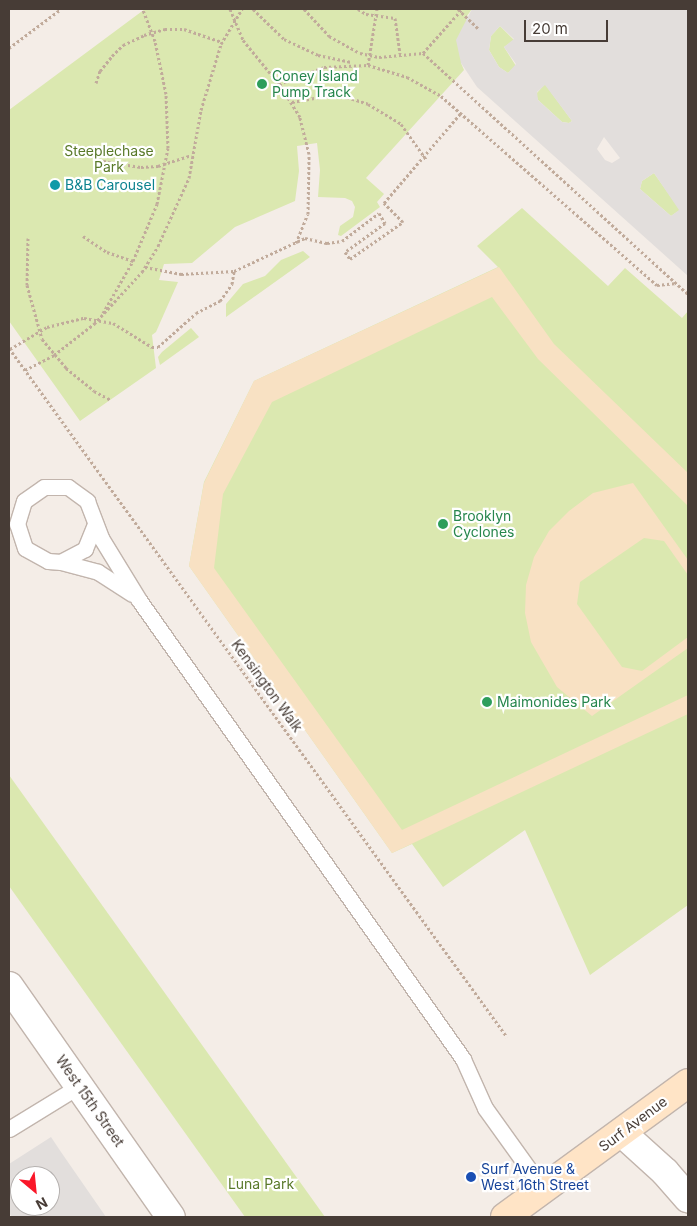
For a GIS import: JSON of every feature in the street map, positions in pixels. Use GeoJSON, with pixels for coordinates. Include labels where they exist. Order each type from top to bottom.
{"type":"FeatureCollection","features":[{"type":"Feature","properties":{"kind":"main road","name":"Surf Avenue"},"geometry":{"type":"LineString","coordinates":[[505,1217],[688,1083]]}},
{"type":"Feature","properties":{"kind":"street","name":"West 15th Street"},"geometry":{"type":"LineString","coordinates":[[9,986],[171,1217]]}},
{"type":"Feature","properties":{"kind":"street"},"geometry":{"type":"LineString","coordinates":[[622,1133],[665,1172],[688,1198]]}},
{"type":"Feature","properties":{"kind":"lane"},"geometry":{"type":"LineString","coordinates":[[139,600],[98,572],[61,562],[48,562],[25,548],[17,524],[24,501],[44,487],[68,487],[87,501],[94,524],[139,600],[463,1059],[485,1108],[544,1190]]}},
{"type":"Feature","properties":{"kind":"lane"},"geometry":{"type":"LineString","coordinates":[[61,562],[85,549],[94,524]]}},
{"type":"Feature","properties":{"kind":"lane"},"geometry":{"type":"LineString","coordinates":[[9,1129],[79,1086]]}},
{"type":"Feature","properties":{"kind":"path"},"geometry":{"type":"LineString","coordinates":[[9,48],[61,9]]}},
{"type":"Feature","properties":{"kind":"path"},"geometry":{"type":"LineString","coordinates":[[99,319],[132,262],[158,204],[166,164],[166,94],[152,33],[144,9]]}},
{"type":"Feature","properties":{"kind":"path"},"geometry":{"type":"LineString","coordinates":[[230,9],[250,50],[292,102],[308,144],[311,186],[308,214],[296,243]]}},
{"type":"Feature","properties":{"kind":"path"},"geometry":{"type":"LineString","coordinates":[[25,370],[54,355],[99,319],[145,267],[177,210],[188,178],[205,95],[222,42],[242,9]]}},
{"type":"Feature","properties":{"kind":"path"},"geometry":{"type":"LineString","coordinates":[[253,9],[269,28],[291,43],[318,55],[356,64]]}},
{"type":"Feature","properties":{"kind":"path"},"geometry":{"type":"LineString","coordinates":[[304,9],[329,36],[369,56],[422,53],[688,294]]}},
{"type":"Feature","properties":{"kind":"path"},"geometry":{"type":"LineString","coordinates":[[358,9],[376,16],[395,18],[400,54]]}},
{"type":"Feature","properties":{"kind":"path"},"geometry":{"type":"LineString","coordinates":[[368,64],[377,9]]}},
{"type":"Feature","properties":{"kind":"path"},"geometry":{"type":"LineString","coordinates":[[422,53],[460,9],[479,29]]}},
{"type":"Feature","properties":{"kind":"path"},"geometry":{"type":"LineString","coordinates":[[96,83],[100,71],[114,53],[123,45],[152,33],[184,29],[222,42]]}},
{"type":"Feature","properties":{"kind":"path"},"geometry":{"type":"LineString","coordinates":[[279,84],[324,67],[356,64],[368,64],[390,70],[419,83],[461,113],[657,285],[677,283]]}},
{"type":"Feature","properties":{"kind":"path"},"geometry":{"type":"LineString","coordinates":[[292,102],[325,96],[347,97],[368,104],[400,124],[425,158]]}},
{"type":"Feature","properties":{"kind":"path"},"geometry":{"type":"LineString","coordinates":[[145,267],[182,274],[234,271],[313,237],[327,242],[342,241],[379,213],[385,223],[345,252],[350,259],[403,222],[384,203],[425,158],[461,113]]}},
{"type":"Feature","properties":{"kind":"path"},"geometry":{"type":"LineString","coordinates":[[103,161],[141,167],[166,164],[192,155]]}},
{"type":"Feature","properties":{"kind":"path"},"geometry":{"type":"LineString","coordinates":[[83,236],[107,252],[132,262]]}},
{"type":"Feature","properties":{"kind":"path"},"geometry":{"type":"LineString","coordinates":[[28,238],[28,285],[39,331],[54,355],[94,391],[111,400]]}},
{"type":"Feature","properties":{"kind":"path"},"geometry":{"type":"LineString","coordinates":[[9,349],[39,331],[65,320],[99,319],[113,323],[152,347],[158,347],[167,342],[196,314],[220,301],[232,284],[234,271]]}},
{"type":"Feature","properties":{"kind":"path","name":"Kensington Walk"},"geometry":{"type":"LineString","coordinates":[[9,349],[507,1038]]}},
{"type":"Feature","properties":{"kind":"green space","name":"Steeplechase Park"},"geometry":{"type":"Polygon","coordinates":[[[145,9],[472,9],[467,16],[461,63],[464,70],[366,178],[384,194],[377,202],[380,207],[341,236],[338,235],[340,226],[353,217],[355,207],[352,201],[345,198],[318,197],[320,170],[317,143],[297,146],[299,171],[295,201],[235,227],[192,263],[164,264],[159,280],[178,282],[156,332],[152,335],[156,368],[80,421],[9,321],[9,110],[145,9]]]}},
{"type":"Feature","properties":{"kind":"green space"},"geometry":{"type":"Polygon","coordinates":[[[500,26],[514,40],[504,47],[516,66],[508,73],[499,67],[489,50],[491,36],[500,26]]]}},
{"type":"Feature","properties":{"kind":"green space"},"geometry":{"type":"Polygon","coordinates":[[[545,84],[572,121],[569,123],[562,122],[538,100],[536,94],[545,84]]]}},
{"type":"Feature","properties":{"kind":"green space"},"geometry":{"type":"Polygon","coordinates":[[[654,173],[680,210],[671,216],[640,189],[642,181],[654,173]]]}},
{"type":"Feature","properties":{"kind":"green space","name":"Brooklyn Cyclones"},"geometry":{"type":"Polygon","coordinates":[[[522,208],[608,286],[625,268],[682,318],[688,311],[688,905],[590,975],[525,830],[443,887],[412,844],[392,853],[189,566],[204,482],[254,381],[498,267],[477,246],[522,208]]]}},
{"type":"Feature","properties":{"kind":"green space"},"geometry":{"type":"Polygon","coordinates":[[[303,251],[310,257],[226,317],[226,304],[243,284],[265,276],[281,260],[303,251]]]}},
{"type":"Feature","properties":{"kind":"green space"},"geometry":{"type":"Polygon","coordinates":[[[191,328],[199,337],[160,365],[158,357],[162,352],[191,328]]]}},
{"type":"Feature","properties":{"kind":"green space","name":"Luna Park"},"geometry":{"type":"Polygon","coordinates":[[[9,775],[325,1217],[245,1217],[9,886],[9,775]]]}},
{"type":"Feature","properties":{"kind":"sand"},"geometry":{"type":"Polygon","coordinates":[[[499,267],[554,344],[688,473],[688,506],[538,359],[492,297],[272,402],[223,494],[214,568],[402,830],[688,695],[688,714],[392,853],[189,566],[204,483],[254,381],[499,267]]]}},
{"type":"Feature","properties":{"kind":"sand"},"geometry":{"type":"Polygon","coordinates":[[[633,483],[688,560],[688,575],[664,541],[644,538],[580,582],[577,604],[622,667],[642,671],[688,637],[688,648],[592,716],[557,687],[531,642],[525,613],[526,585],[534,557],[549,531],[569,511],[593,493],[633,483]]]}},
{"type":"Feature","properties":{"kind":"shaded area"},"geometry":{"type":"Polygon","coordinates":[[[472,9],[688,9],[688,276],[477,87],[461,63],[456,40],[472,9]],[[500,26],[491,36],[489,50],[499,67],[508,73],[516,64],[504,47],[514,39],[500,26]],[[545,85],[537,92],[538,100],[562,122],[569,123],[572,121],[545,85]],[[604,137],[597,149],[605,160],[612,163],[620,158],[604,137]],[[654,173],[642,181],[640,189],[671,216],[679,210],[654,173]]]}},
{"type":"Feature","properties":{"kind":"shaded area"},"geometry":{"type":"Polygon","coordinates":[[[51,1137],[106,1217],[12,1217],[60,1216],[60,1166],[10,1166],[10,1214],[9,1164],[51,1137]]]}},
{"type":"Feature","properties":{"kind":"place","name":"Coney Island Pump Track"},"geometry":{"type":"Point","coordinates":[262,84]}},
{"type":"Feature","properties":{"kind":"place","name":"B&B Carousel"},"geometry":{"type":"Point","coordinates":[55,185]}},
{"type":"Feature","properties":{"kind":"place","name":"Brooklyn Cyclones"},"geometry":{"type":"Point","coordinates":[443,524]}},
{"type":"Feature","properties":{"kind":"place","name":"Maimonides Park"},"geometry":{"type":"Point","coordinates":[487,702]}},
{"type":"Feature","properties":{"kind":"place","name":"Surf Avenue & West 16th Street"},"geometry":{"type":"Point","coordinates":[471,1177]}}]}
